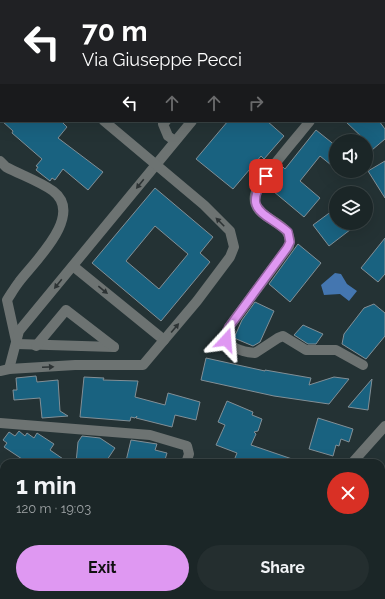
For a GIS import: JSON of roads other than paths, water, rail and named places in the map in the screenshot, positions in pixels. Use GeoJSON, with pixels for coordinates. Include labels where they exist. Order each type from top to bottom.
{"type":"FeatureCollection","features":[{"type":"Feature","properties":{"kind":"street"},"geometry":{"type":"LineString","coordinates":[[105,122],[155,165],[204,205],[230,231],[234,247],[230,258],[197,302],[143,365],[75,365],[5,370],[17,344],[19,332],[155,165],[191,122]]}},
{"type":"Feature","properties":{"kind":"street"},"geometry":{"type":"LineString","coordinates":[[165,122],[163,124],[168,136],[175,141]]}},
{"type":"Feature","properties":{"kind":"street"},"geometry":{"type":"LineString","coordinates":[[309,122],[276,163],[257,189],[255,195],[255,200],[259,211],[288,232],[290,238],[289,246],[229,327],[226,337],[229,344],[235,348],[254,353],[278,338],[286,337],[306,350],[336,350],[363,365]]}},
{"type":"Feature","properties":{"kind":"street"},"geometry":{"type":"LineString","coordinates":[[0,162],[6,167],[53,191],[61,200],[63,214],[54,239],[18,282],[7,300],[17,344]]}},
{"type":"Feature","properties":{"kind":"street"},"geometry":{"type":"LineString","coordinates":[[73,266],[164,340]]}},
{"type":"Feature","properties":{"kind":"street"},"geometry":{"type":"LineString","coordinates":[[17,344],[36,346],[114,347],[66,310],[36,346]]}},
{"type":"Feature","properties":{"kind":"street"},"geometry":{"type":"LineString","coordinates":[[0,423],[150,435],[187,446],[189,454],[187,459]]}},
{"type":"Feature","properties":{"kind":"street"},"geometry":{"type":"LineString","coordinates":[[356,459],[385,426]]}},
{"type":"Feature","properties":{"kind":"water"},"geometry":{"type":"Polygon","coordinates":[[[335,273],[341,274],[347,284],[357,291],[349,301],[340,294],[324,295],[321,285],[335,273]]]}}]}
